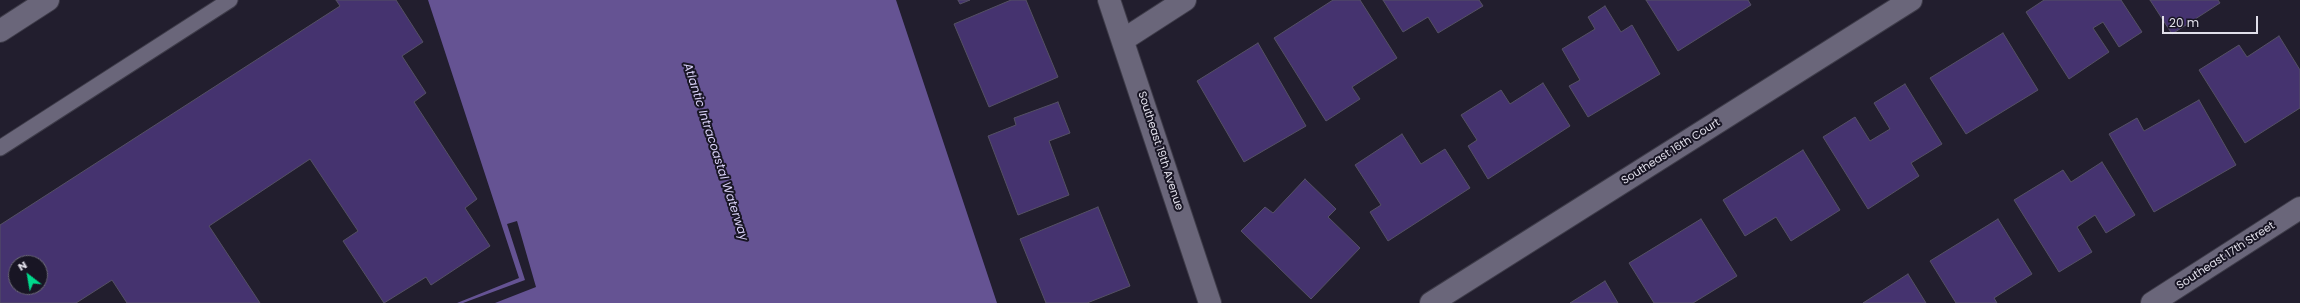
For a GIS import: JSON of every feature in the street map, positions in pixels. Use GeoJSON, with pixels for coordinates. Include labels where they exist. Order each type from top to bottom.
{"type":"FeatureCollection","features":[{"type":"Feature","properties":{"kind":"street"},"geometry":{"type":"LineString","coordinates":[[0,31],[48,0]]}},
{"type":"Feature","properties":{"kind":"street","name":"Southeast 19th Avenue"},"geometry":{"type":"LineString","coordinates":[[1109,0],[1210,303]]}},
{"type":"Feature","properties":{"kind":"street"},"geometry":{"type":"LineString","coordinates":[[1123,40],[1185,0]]}},
{"type":"Feature","properties":{"kind":"street","name":"Southeast 16th Court"},"geometry":{"type":"LineString","coordinates":[[1431,303],[1911,0]]}},
{"type":"Feature","properties":{"kind":"street","name":"Southeast 17th Street"},"geometry":{"type":"LineString","coordinates":[[2152,303],[2300,208]]}},
{"type":"Feature","properties":{"kind":"lane"},"geometry":{"type":"LineString","coordinates":[[0,148],[230,0]]}},
{"type":"Feature","properties":{"kind":"water","name":"Atlantic Intracoastal Waterway"},"geometry":{"type":"Polygon","coordinates":[[[428,0],[896,0],[997,303],[457,303],[519,278],[428,0]]]}},
{"type":"Feature","properties":{"kind":"pier"},"geometry":{"type":"Polygon","coordinates":[[[517,221],[536,287],[495,303],[463,303],[525,280],[507,224],[517,221]]]}},
{"type":"Feature","properties":{"kind":"building"},"geometry":{"type":"Polygon","coordinates":[[[336,0],[396,0],[423,42],[402,56],[426,93],[414,102],[477,199],[465,208],[490,246],[431,285],[426,277],[384,303],[343,241],[358,231],[310,159],[209,226],[260,303],[127,303],[112,280],[76,303],[0,303],[0,225],[340,6],[336,0]]]}},
{"type":"Feature","properties":{"kind":"building"},"geometry":{"type":"Polygon","coordinates":[[[958,0],[970,0],[960,4],[958,0]]]}},
{"type":"Feature","properties":{"kind":"building"},"geometry":{"type":"Polygon","coordinates":[[[1011,0],[1026,0],[1058,77],[989,107],[954,24],[1011,0]]]}},
{"type":"Feature","properties":{"kind":"building"},"geometry":{"type":"Polygon","coordinates":[[[1333,0],[1360,0],[1397,58],[1352,87],[1360,99],[1326,121],[1274,38],[1333,0]]]}},
{"type":"Feature","properties":{"kind":"building"},"geometry":{"type":"Polygon","coordinates":[[[1383,0],[1479,0],[1483,6],[1438,33],[1428,17],[1403,32],[1383,0]]]}},
{"type":"Feature","properties":{"kind":"building"},"geometry":{"type":"Polygon","coordinates":[[[1646,0],[1748,0],[1751,5],[1678,51],[1646,0]]]}},
{"type":"Feature","properties":{"kind":"building"},"geometry":{"type":"Polygon","coordinates":[[[2044,0],[2121,0],[2142,32],[2119,47],[2103,22],[2093,28],[2109,52],[2069,79],[2026,12],[2044,0]]]}},
{"type":"Feature","properties":{"kind":"building"},"geometry":{"type":"Polygon","coordinates":[[[2150,0],[2218,0],[2220,3],[2172,34],[2150,0]]]}},
{"type":"Feature","properties":{"kind":"building"},"geometry":{"type":"Polygon","coordinates":[[[1605,6],[1621,32],[1632,25],[1660,74],[1588,117],[1569,86],[1580,80],[1562,49],[1595,29],[1588,17],[1605,6]]]}},
{"type":"Feature","properties":{"kind":"building"},"geometry":{"type":"Polygon","coordinates":[[[2003,33],[2038,90],[1966,134],[1930,78],[2003,33]]]}},
{"type":"Feature","properties":{"kind":"building"},"geometry":{"type":"Polygon","coordinates":[[[2279,36],[2300,70],[2300,108],[2245,143],[2199,70],[2239,45],[2247,57],[2279,36]]]}},
{"type":"Feature","properties":{"kind":"building"},"geometry":{"type":"Polygon","coordinates":[[[1258,43],[1306,126],[1244,162],[1197,81],[1258,43]]]}},
{"type":"Feature","properties":{"kind":"building"},"geometry":{"type":"Polygon","coordinates":[[[1543,83],[1570,126],[1488,179],[1468,146],[1477,140],[1461,115],[1501,90],[1510,104],[1543,83]]]}},
{"type":"Feature","properties":{"kind":"building"},"geometry":{"type":"Polygon","coordinates":[[[1905,84],[1942,144],[1911,163],[1919,176],[1868,209],[1823,137],[1855,117],[1870,141],[1890,129],[1874,103],[1905,84]]]}},
{"type":"Feature","properties":{"kind":"building"},"geometry":{"type":"Polygon","coordinates":[[[2199,100],[2236,165],[2154,212],[2109,134],[2137,118],[2144,131],[2199,100]]]}},
{"type":"Feature","properties":{"kind":"building"},"geometry":{"type":"Polygon","coordinates":[[[1058,102],[1070,133],[1049,141],[1069,195],[1018,215],[988,136],[1016,125],[1014,118],[1058,102]]]}},
{"type":"Feature","properties":{"kind":"building"},"geometry":{"type":"Polygon","coordinates":[[[1402,134],[1421,164],[1445,149],[1470,188],[1388,241],[1370,212],[1381,205],[1355,165],[1402,134]]]}},
{"type":"Feature","properties":{"kind":"building"},"geometry":{"type":"Polygon","coordinates":[[[1803,150],[1840,210],[1791,241],[1776,217],[1745,236],[1723,200],[1803,150]]]}},
{"type":"Feature","properties":{"kind":"building"},"geometry":{"type":"Polygon","coordinates":[[[2102,162],[2135,215],[2106,233],[2095,215],[2077,227],[2092,252],[2059,272],[2014,200],[2063,170],[2071,182],[2102,162]]]}},
{"type":"Feature","properties":{"kind":"building"},"geometry":{"type":"Polygon","coordinates":[[[1305,179],[1336,209],[1328,217],[1360,248],[1311,299],[1241,231],[1265,207],[1273,213],[1305,179]]]}},
{"type":"Feature","properties":{"kind":"building"},"geometry":{"type":"Polygon","coordinates":[[[1098,207],[1130,286],[1087,303],[1046,303],[1020,239],[1098,207]]]}},
{"type":"Feature","properties":{"kind":"building"},"geometry":{"type":"Polygon","coordinates":[[[1701,219],[1737,276],[1693,303],[1654,303],[1629,263],[1701,219]]]}},
{"type":"Feature","properties":{"kind":"building"},"geometry":{"type":"Polygon","coordinates":[[[1998,219],[2032,274],[1994,298],[1997,303],[1956,303],[1930,261],[1998,219]]]}},
{"type":"Feature","properties":{"kind":"building"},"geometry":{"type":"Polygon","coordinates":[[[1908,274],[1926,303],[1863,303],[1908,274]]]}},
{"type":"Feature","properties":{"kind":"building"},"geometry":{"type":"Polygon","coordinates":[[[1605,281],[1618,303],[1570,303],[1605,281]]]}}]}
